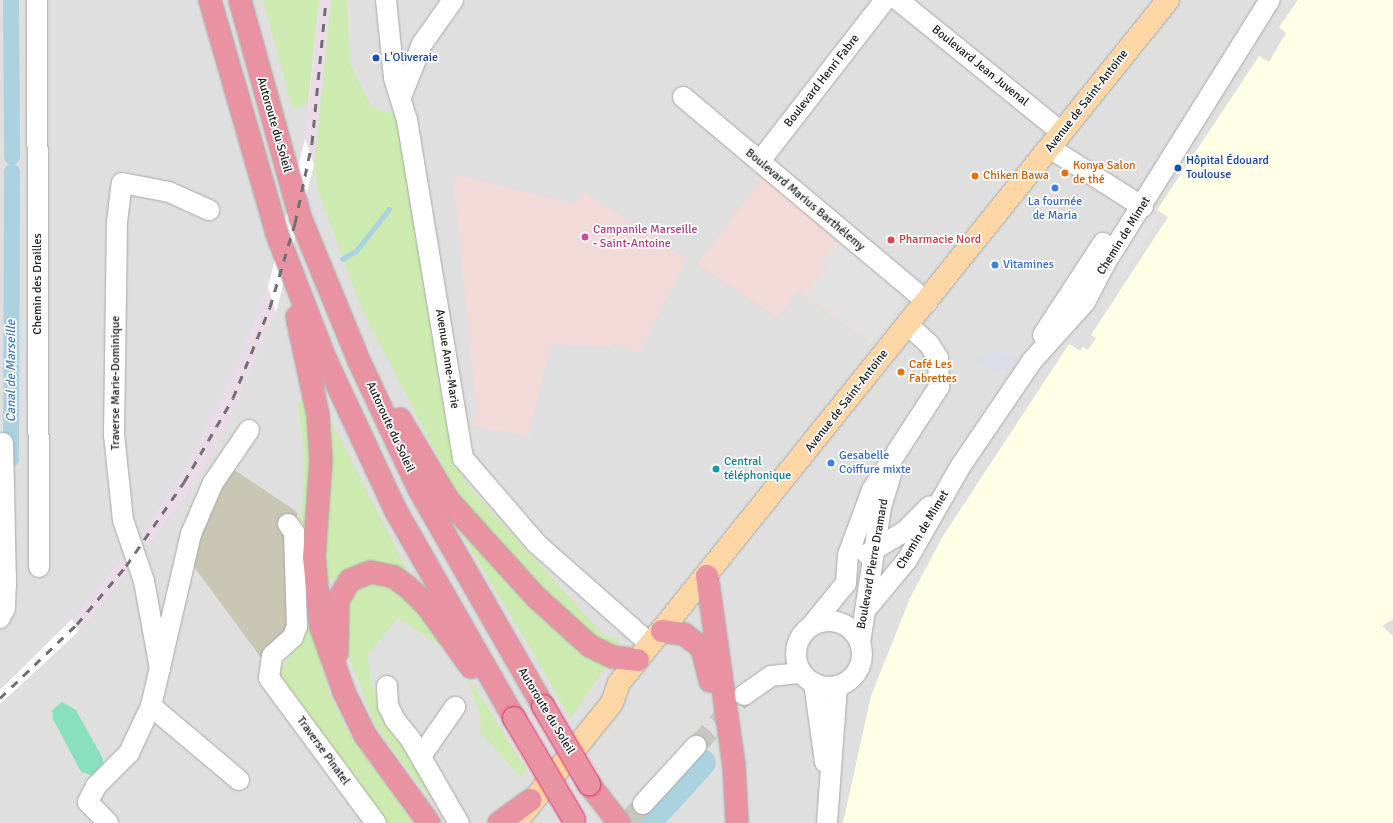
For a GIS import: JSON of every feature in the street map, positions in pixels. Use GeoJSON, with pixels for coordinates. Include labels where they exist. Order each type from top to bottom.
{"type":"FeatureCollection","features":[{"type":"Feature","properties":{"kind":"highway"},"geometry":{"type":"LineString","coordinates":[[210,0],[277,234],[292,280],[366,450],[396,511],[511,721]]}},
{"type":"Feature","properties":{"kind":"highway","name":"Autoroute du Soleil"},"geometry":{"type":"LineString","coordinates":[[240,0],[300,217],[381,410],[420,491],[611,823]]}},
{"type":"Feature","properties":{"kind":"highway"},"geometry":{"type":"LineString","coordinates":[[277,234],[318,415],[321,460],[315,590],[321,627],[338,674],[365,735],[423,815],[443,823]]}},
{"type":"Feature","properties":{"kind":"highway"},"geometry":{"type":"LineString","coordinates":[[321,268],[415,445],[469,525],[581,639],[613,657],[684,634],[702,648],[718,728],[726,823]]}},
{"type":"Feature","properties":{"kind":"highway"},"geometry":{"type":"LineString","coordinates":[[338,674],[338,600],[350,580],[365,574],[382,574],[408,586],[428,607],[511,721],[575,821]]}},
{"type":"Feature","properties":{"kind":"highway"},"geometry":{"type":"LineString","coordinates":[[707,576],[734,765],[737,823]]}},
{"type":"Feature","properties":{"kind":"highway"},"geometry":{"type":"LineString","coordinates":[[589,784],[619,823]]}},
{"type":"Feature","properties":{"kind":"highway"},"geometry":{"type":"LineString","coordinates":[[499,823],[531,800]]}},
{"type":"Feature","properties":{"kind":"main road","name":"Avenue de Saint-Antoine"},"geometry":{"type":"LineString","coordinates":[[516,823],[531,800],[612,703],[619,683],[908,326],[1168,0]]}},
{"type":"Feature","properties":{"kind":"street","name":"Chemin des Drailles"},"geometry":{"type":"LineString","coordinates":[[37,0],[39,567]]}},
{"type":"Feature","properties":{"kind":"street","name":"Avenue Anne-Marie"},"geometry":{"type":"LineString","coordinates":[[386,0],[394,72],[401,97],[463,458],[486,489],[537,544],[650,645]]}},
{"type":"Feature","properties":{"kind":"street"},"geometry":{"type":"LineString","coordinates":[[401,97],[422,44],[453,0]]}},
{"type":"Feature","properties":{"kind":"street","name":"Boulevard Henri Fabre"},"geometry":{"type":"LineString","coordinates":[[760,162],[884,0]]}},
{"type":"Feature","properties":{"kind":"street","name":"Boulevard Jean Juvenal"},"geometry":{"type":"LineString","coordinates":[[898,0],[1056,140],[1137,203]]}},
{"type":"Feature","properties":{"kind":"street","name":"Chemin de Mimet"},"geometry":{"type":"LineString","coordinates":[[867,608],[907,560],[960,467],[1032,361],[1085,302],[1137,203],[1205,103],[1270,0]]}},
{"type":"Feature","properties":{"kind":"street","name":"Boulevard Marius Barthélemy"},"geometry":{"type":"LineString","coordinates":[[682,97],[927,302]]}},
{"type":"Feature","properties":{"kind":"street","name":"Traverse Marie-Dominique"},"geometry":{"type":"LineString","coordinates":[[160,669],[144,581],[124,520],[114,435],[118,222],[122,183],[169,192],[209,210]]}},
{"type":"Feature","properties":{"kind":"street","name":"Boulevard Pierre Dramard"},"geometry":{"type":"LineString","coordinates":[[812,624],[844,587],[848,571],[848,555],[872,490],[886,464],[905,442],[934,400],[941,373],[938,358],[929,344],[908,326]]}},
{"type":"Feature","properties":{"kind":"street"},"geometry":{"type":"LineString","coordinates":[[108,823],[88,802],[96,786],[129,753],[151,706],[167,648],[186,547],[198,514],[213,483],[249,430]]}},
{"type":"Feature","properties":{"kind":"street","name":"Boulevard Pierre Dramard"},"geometry":{"type":"LineString","coordinates":[[860,643],[867,608],[881,507],[905,442]]}},
{"type":"Feature","properties":{"kind":"street"},"geometry":{"type":"LineString","coordinates":[[0,618],[5,608],[6,584],[2,539],[2,443]]}},
{"type":"Feature","properties":{"kind":"street","name":"Chemin de Mimet"},"geometry":{"type":"LineString","coordinates":[[848,571],[858,558],[875,550],[915,522],[960,467]]}},
{"type":"Feature","properties":{"kind":"street"},"geometry":{"type":"LineString","coordinates":[[881,507],[896,523],[915,522]]}},
{"type":"Feature","properties":{"kind":"street","name":"Traverse Pinatel"},"geometry":{"type":"LineString","coordinates":[[288,524],[294,532],[297,626],[293,637],[272,656],[269,678],[376,823]]}},
{"type":"Feature","properties":{"kind":"street"},"geometry":{"type":"LineString","coordinates":[[744,695],[771,676],[808,678],[837,686],[847,681],[860,664],[860,643],[846,625],[835,621],[812,624],[802,634],[796,646],[796,660],[808,678],[829,796]]}},
{"type":"Feature","properties":{"kind":"street"},"geometry":{"type":"LineString","coordinates":[[387,686],[388,706],[421,756],[458,823]]}},
{"type":"Feature","properties":{"kind":"street"},"geometry":{"type":"LineString","coordinates":[[827,823],[837,686]]}},
{"type":"Feature","properties":{"kind":"street"},"geometry":{"type":"LineString","coordinates":[[151,706],[239,780]]}},
{"type":"Feature","properties":{"kind":"street"},"geometry":{"type":"LineString","coordinates":[[421,756],[455,707]]}},
{"type":"Feature","properties":{"kind":"street"},"geometry":{"type":"LineString","coordinates":[[643,804],[696,746]]}},
{"type":"Feature","properties":{"kind":"shaded area"},"geometry":{"type":"Polygon","coordinates":[[[0,0],[319,0],[308,103],[313,164],[331,0],[1393,0],[1393,823],[0,823],[0,0]]]}},
{"type":"Feature","properties":{"kind":"shaded area"},"geometry":{"type":"Polygon","coordinates":[[[319,0],[331,0],[314,165],[305,139],[319,0]]]}},
{"type":"Feature","properties":{"kind":"shaded area"},"geometry":{"type":"Polygon","coordinates":[[[1298,0],[1393,0],[1393,619],[1382,626],[1393,636],[1393,823],[843,823],[871,696],[910,598],[943,536],[1069,344],[1080,351],[1083,347],[1088,350],[1096,338],[1091,335],[1168,217],[1157,210],[1259,56],[1269,62],[1286,33],[1279,27],[1298,0]]]}},
{"type":"Feature","properties":{"kind":"shaded area"},"geometry":{"type":"Polygon","coordinates":[[[453,174],[576,204],[584,192],[686,259],[638,353],[615,343],[613,347],[550,344],[529,436],[473,426],[477,416],[453,174]]]}},
{"type":"Feature","properties":{"kind":"shaded area"},"geometry":{"type":"Polygon","coordinates":[[[764,176],[898,289],[900,304],[871,343],[797,291],[778,318],[697,264],[764,176]]]}},
{"type":"Feature","properties":{"kind":"shaded area"},"geometry":{"type":"Polygon","coordinates":[[[1143,207],[1160,218],[1124,273],[1107,262],[1143,207]]]}},
{"type":"Feature","properties":{"kind":"shaded area"},"geometry":{"type":"Polygon","coordinates":[[[839,240],[898,289],[900,304],[871,342],[805,294],[828,266],[821,261],[839,240]]]}},
{"type":"Feature","properties":{"kind":"shaded area"},"geometry":{"type":"Polygon","coordinates":[[[268,287],[276,312],[220,438],[192,487],[148,546],[141,533],[185,470],[240,358],[268,287]]]}},
{"type":"Feature","properties":{"kind":"shaded area"},"geometry":{"type":"Polygon","coordinates":[[[997,351],[1020,360],[1012,372],[988,370],[977,361],[979,356],[997,351]]]}},
{"type":"Feature","properties":{"kind":"shaded area"},"geometry":{"type":"Polygon","coordinates":[[[233,469],[297,512],[296,572],[300,640],[262,659],[192,564],[209,514],[233,469]]]}},
{"type":"Feature","properties":{"kind":"shaded area"},"geometry":{"type":"Polygon","coordinates":[[[124,556],[129,571],[79,631],[72,619],[124,556]]]}},
{"type":"Feature","properties":{"kind":"green space"},"geometry":{"type":"Polygon","coordinates":[[[263,0],[319,0],[308,103],[293,109],[263,0]]]}},
{"type":"Feature","properties":{"kind":"green space"},"geometry":{"type":"Polygon","coordinates":[[[331,0],[347,0],[350,64],[372,108],[398,115],[458,468],[470,488],[605,636],[618,638],[619,646],[612,646],[587,633],[448,487],[448,476],[361,307],[318,190],[314,165],[331,0]]]}},
{"type":"Feature","properties":{"kind":"green space"},"geometry":{"type":"Polygon","coordinates":[[[288,328],[301,368],[312,434],[309,607],[320,662],[330,696],[348,732],[413,823],[379,823],[320,741],[320,724],[306,724],[275,676],[302,641],[297,553],[303,489],[303,446],[298,402],[305,400],[288,328]]]}},
{"type":"Feature","properties":{"kind":"green space"},"geometry":{"type":"Polygon","coordinates":[[[331,421],[408,574],[360,565],[323,585],[331,421]]]}},
{"type":"Feature","properties":{"kind":"green space"},"geometry":{"type":"Polygon","coordinates":[[[455,523],[608,664],[570,719],[538,661],[455,523]]]}},
{"type":"Feature","properties":{"kind":"green space"},"geometry":{"type":"Polygon","coordinates":[[[378,580],[408,597],[429,628],[451,650],[527,770],[521,777],[481,733],[480,712],[468,681],[449,651],[398,618],[368,654],[371,685],[444,814],[403,764],[375,724],[345,646],[347,600],[357,587],[378,580]]]}},
{"type":"Feature","properties":{"kind":"green space"},"geometry":{"type":"Polygon","coordinates":[[[62,702],[76,710],[103,759],[103,766],[94,776],[81,772],[53,719],[52,710],[62,702]]]}},
{"type":"Feature","properties":{"kind":"pier"},"geometry":{"type":"Polygon","coordinates":[[[305,139],[314,165],[276,312],[268,287],[305,139]]]}},
{"type":"Feature","properties":{"kind":"pier"},"geometry":{"type":"Polygon","coordinates":[[[72,619],[79,631],[0,704],[0,690],[72,619]]]}},
{"type":"Feature","properties":{"kind":"waterway","name":"Canal de Marseille"},"geometry":{"type":"LineString","coordinates":[[11,0],[12,157]]}},
{"type":"Feature","properties":{"kind":"waterway","name":"Canal de Marseille"},"geometry":{"type":"LineString","coordinates":[[11,459],[12,172]]}},
{"type":"Feature","properties":{"kind":"waterway"},"geometry":{"type":"LineString","coordinates":[[342,259],[356,251],[389,209]]}},
{"type":"Feature","properties":{"kind":"waterway"},"geometry":{"type":"LineString","coordinates":[[652,817],[702,762]]}},
{"type":"Feature","properties":{"kind":"tunnel"},"geometry":{"type":"LineString","coordinates":[[696,746],[744,695]]}},
{"type":"Feature","properties":{"kind":"tunnel"},"geometry":{"type":"LineString","coordinates":[[626,823],[643,804]]}},
{"type":"Feature","properties":{"kind":"railway"},"geometry":{"type":"LineString","coordinates":[[0,698],[77,624],[126,566],[184,482],[233,398],[270,307],[295,223],[312,143],[326,0]]}},
{"type":"Feature","properties":{"kind":"place","name":"L'Oliveraie"},"geometry":{"type":"Point","coordinates":[376,58]}},
{"type":"Feature","properties":{"kind":"place","name":"Hôpital Édouard Toulouse"},"geometry":{"type":"Point","coordinates":[1178,168]}},
{"type":"Feature","properties":{"kind":"place","name":"Konya Salon de thé"},"geometry":{"type":"Point","coordinates":[1065,173]}},
{"type":"Feature","properties":{"kind":"place","name":"Chiken Bawa"},"geometry":{"type":"Point","coordinates":[975,176]}},
{"type":"Feature","properties":{"kind":"place","name":"La fournée de Maria"},"geometry":{"type":"Point","coordinates":[1055,188]}},
{"type":"Feature","properties":{"kind":"place","name":"Campanile Marseille - Saint-Antoine"},"geometry":{"type":"Point","coordinates":[585,237]}},
{"type":"Feature","properties":{"kind":"place","name":"Pharmacie Nord"},"geometry":{"type":"Point","coordinates":[891,240]}},
{"type":"Feature","properties":{"kind":"place","name":"Vitamines"},"geometry":{"type":"Point","coordinates":[995,265]}},
{"type":"Feature","properties":{"kind":"place","name":"Café Les Fabrettes"},"geometry":{"type":"Point","coordinates":[901,372]}},
{"type":"Feature","properties":{"kind":"place","name":"Gesabelle Coiffure mixte"},"geometry":{"type":"Point","coordinates":[831,463]}},
{"type":"Feature","properties":{"kind":"place","name":"Central téléphonique"},"geometry":{"type":"Point","coordinates":[716,469]}}]}
